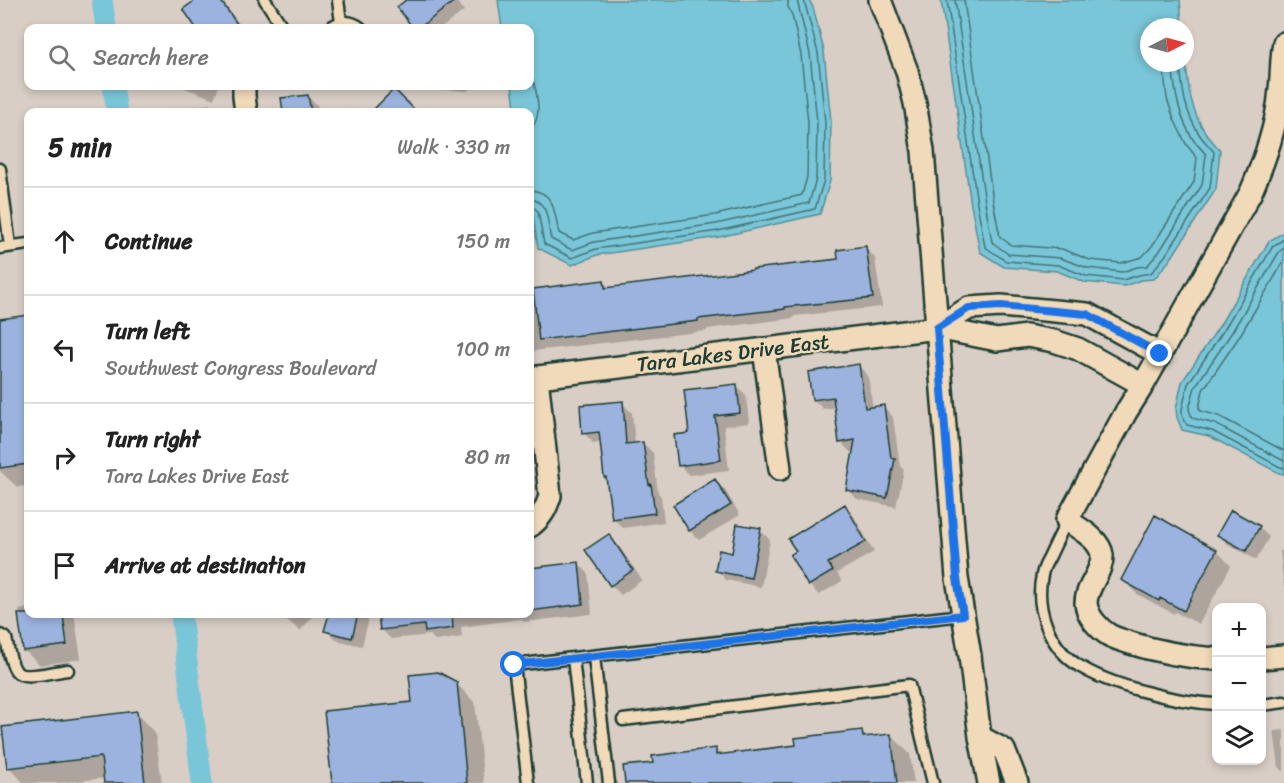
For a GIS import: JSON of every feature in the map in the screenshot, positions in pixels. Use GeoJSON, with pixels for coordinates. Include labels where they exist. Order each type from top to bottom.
{"type":"FeatureCollection","features":[{"type":"Feature","properties":{"kind":"street"},"geometry":{"type":"LineString","coordinates":[[880,0],[907,71],[923,151],[957,578],[989,783]]}},
{"type":"Feature","properties":{"kind":"street"},"geometry":{"type":"LineString","coordinates":[[1212,659],[1149,649],[1110,636],[1100,627],[1091,617],[1086,599],[1102,555],[1093,539],[1066,520],[1251,192],[1265,159],[1275,125],[1284,42]]}},
{"type":"Feature","properties":{"kind":"street"},"geometry":{"type":"LineString","coordinates":[[244,90],[246,108]]}},
{"type":"Feature","properties":{"kind":"street","name":"Tara Lakes Drive East"},"geometry":{"type":"LineString","coordinates":[[937,328],[969,308],[1001,306],[1087,314],[1160,354]]}},
{"type":"Feature","properties":{"kind":"street","name":"Tara Lakes Drive East"},"geometry":{"type":"LineString","coordinates":[[534,377],[937,328],[997,340],[1027,336],[1054,340],[1078,349],[1143,385]]}},
{"type":"Feature","properties":{"kind":"street"},"geometry":{"type":"LineString","coordinates":[[764,349],[780,469]]}},
{"type":"Feature","properties":{"kind":"street"},"geometry":{"type":"LineString","coordinates":[[534,384],[550,496],[546,510],[534,523]]}},
{"type":"Feature","properties":{"kind":"street"},"geometry":{"type":"LineString","coordinates":[[1266,658],[1284,656]]}},
{"type":"Feature","properties":{"kind":"street"},"geometry":{"type":"LineString","coordinates":[[980,737],[1004,750],[1017,783]]}},
{"type":"Feature","properties":{"kind":"lane"},"geometry":{"type":"LineString","coordinates":[[265,0],[280,24]]}},
{"type":"Feature","properties":{"kind":"lane"},"geometry":{"type":"LineString","coordinates":[[338,0],[341,22]]}},
{"type":"Feature","properties":{"kind":"lane"},"geometry":{"type":"LineString","coordinates":[[336,24],[341,22],[354,24]]}},
{"type":"Feature","properties":{"kind":"lane"},"geometry":{"type":"LineString","coordinates":[[0,169],[5,247],[24,245]]}},
{"type":"Feature","properties":{"kind":"lane"},"geometry":{"type":"LineString","coordinates":[[1066,520],[1042,573],[1040,598],[1045,623],[1057,645],[1075,663],[1096,675],[1144,692],[1212,704]]}},
{"type":"Feature","properties":{"kind":"lane"},"geometry":{"type":"LineString","coordinates":[[528,783],[514,665],[963,615]]}},
{"type":"Feature","properties":{"kind":"lane"},"geometry":{"type":"LineString","coordinates":[[0,635],[6,638],[14,669],[19,674],[31,676],[68,670]]}},
{"type":"Feature","properties":{"kind":"lane"},"geometry":{"type":"LineString","coordinates":[[594,657],[609,783]]}},
{"type":"Feature","properties":{"kind":"lane"},"geometry":{"type":"LineString","coordinates":[[573,658],[587,783]]}},
{"type":"Feature","properties":{"kind":"lane"},"geometry":{"type":"LineString","coordinates":[[623,720],[909,685],[933,783]]}},
{"type":"Feature","properties":{"kind":"lane"},"geometry":{"type":"LineString","coordinates":[[1266,704],[1284,702]]}},
{"type":"Feature","properties":{"kind":"lane"},"geometry":{"type":"LineString","coordinates":[[581,724],[602,722]]}},
{"type":"Feature","properties":{"kind":"water"},"geometry":{"type":"Polygon","coordinates":[[[498,0],[809,0],[813,7],[824,51],[831,122],[830,181],[820,214],[719,237],[597,255],[572,265],[538,248],[534,222],[534,108],[515,108],[513,90],[534,90],[534,24],[501,24],[498,0]]]}},
{"type":"Feature","properties":{"kind":"water"},"geometry":{"type":"Polygon","coordinates":[[[941,0],[1180,0],[1181,18],[1140,18],[1140,72],[1187,72],[1190,95],[1200,123],[1220,150],[1216,189],[1170,260],[1154,279],[1141,280],[1124,286],[1084,282],[1057,271],[1004,267],[980,252],[941,0]]]}},
{"type":"Feature","properties":{"kind":"water"},"geometry":{"type":"Polygon","coordinates":[[[1284,232],[1284,474],[1209,436],[1182,430],[1176,409],[1182,382],[1220,325],[1269,241],[1284,232]]]}},
{"type":"Feature","properties":{"kind":"building"},"geometry":{"type":"Polygon","coordinates":[[[196,0],[220,0],[237,24],[193,24],[183,9],[196,0]]]}},
{"type":"Feature","properties":{"kind":"building"},"geometry":{"type":"Polygon","coordinates":[[[406,0],[456,0],[424,24],[410,24],[397,7],[406,0]]]}},
{"type":"Feature","properties":{"kind":"building"},"geometry":{"type":"Polygon","coordinates":[[[395,90],[413,108],[375,108],[395,90]]]}},
{"type":"Feature","properties":{"kind":"building"},"geometry":{"type":"Polygon","coordinates":[[[308,95],[310,108],[282,108],[281,98],[308,95]]]}},
{"type":"Feature","properties":{"kind":"building"},"geometry":{"type":"Polygon","coordinates":[[[866,246],[873,298],[785,307],[785,309],[698,319],[698,321],[539,340],[534,289],[604,280],[605,288],[753,270],[838,259],[837,250],[866,246]]]}},
{"type":"Feature","properties":{"kind":"building"},"geometry":{"type":"Polygon","coordinates":[[[24,316],[24,465],[0,468],[0,319],[24,316]]]}},
{"type":"Feature","properties":{"kind":"building"},"geometry":{"type":"Polygon","coordinates":[[[859,364],[865,408],[884,405],[891,458],[895,459],[887,498],[846,490],[855,440],[839,443],[833,397],[812,400],[808,372],[859,364]]]}},
{"type":"Feature","properties":{"kind":"building"},"geometry":{"type":"Polygon","coordinates":[[[737,384],[740,413],[715,416],[721,460],[678,466],[674,435],[689,433],[684,390],[737,384]]]}},
{"type":"Feature","properties":{"kind":"building"},"geometry":{"type":"Polygon","coordinates":[[[623,401],[626,444],[643,442],[655,513],[612,519],[599,432],[582,434],[580,405],[623,401]]]}},
{"type":"Feature","properties":{"kind":"building"},"geometry":{"type":"Polygon","coordinates":[[[715,479],[731,505],[689,531],[673,505],[715,479]]]}},
{"type":"Feature","properties":{"kind":"building"},"geometry":{"type":"Polygon","coordinates":[[[845,504],[866,542],[828,563],[833,571],[808,586],[790,555],[796,551],[788,539],[845,504]]]}},
{"type":"Feature","properties":{"kind":"building"},"geometry":{"type":"Polygon","coordinates":[[[1231,510],[1260,526],[1246,551],[1217,535],[1231,510]]]}},
{"type":"Feature","properties":{"kind":"building"},"geometry":{"type":"Polygon","coordinates":[[[1155,515],[1217,550],[1184,611],[1160,598],[1159,601],[1121,580],[1155,515]]]}},
{"type":"Feature","properties":{"kind":"building"},"geometry":{"type":"Polygon","coordinates":[[[737,524],[761,528],[751,578],[715,571],[719,550],[732,553],[737,524]]]}},
{"type":"Feature","properties":{"kind":"building"},"geometry":{"type":"Polygon","coordinates":[[[609,534],[633,570],[610,586],[585,550],[609,534]]]}},
{"type":"Feature","properties":{"kind":"building"},"geometry":{"type":"Polygon","coordinates":[[[579,562],[583,604],[534,610],[534,568],[579,562]]]}},
{"type":"Feature","properties":{"kind":"building"},"geometry":{"type":"Polygon","coordinates":[[[18,614],[24,614],[24,618],[64,618],[67,645],[23,651],[18,614]]]}},
{"type":"Feature","properties":{"kind":"building"},"geometry":{"type":"Polygon","coordinates":[[[328,618],[357,618],[352,638],[324,631],[328,618]]]}},
{"type":"Feature","properties":{"kind":"building"},"geometry":{"type":"Polygon","coordinates":[[[378,618],[452,618],[453,628],[425,632],[424,625],[380,630],[378,618]]]}},
{"type":"Feature","properties":{"kind":"building"},"geometry":{"type":"Polygon","coordinates":[[[438,672],[457,682],[467,783],[332,783],[324,711],[412,702],[409,675],[438,672]]]}},
{"type":"Feature","properties":{"kind":"building"},"geometry":{"type":"Polygon","coordinates":[[[137,711],[145,783],[104,783],[101,757],[7,768],[2,727],[137,711]]]}},
{"type":"Feature","properties":{"kind":"building"},"geometry":{"type":"Polygon","coordinates":[[[862,730],[863,737],[891,734],[897,783],[625,783],[623,766],[653,763],[652,756],[716,748],[716,755],[796,745],[795,738],[862,730]]]}},
{"type":"Feature","properties":{"kind":"waterway"},"geometry":{"type":"LineString","coordinates":[[102,0],[105,24]]}},
{"type":"Feature","properties":{"kind":"waterway"},"geometry":{"type":"LineString","coordinates":[[114,90],[116,108]]}},
{"type":"Feature","properties":{"kind":"waterway"},"geometry":{"type":"LineString","coordinates":[[181,618],[202,783]]}},
{"type":"Feature","properties":{"kind":"route"},"geometry":{"type":"LineString","coordinates":[[514,665],[963,615],[957,578],[937,328],[969,308],[1001,306],[1087,314],[1160,354]]}}]}
